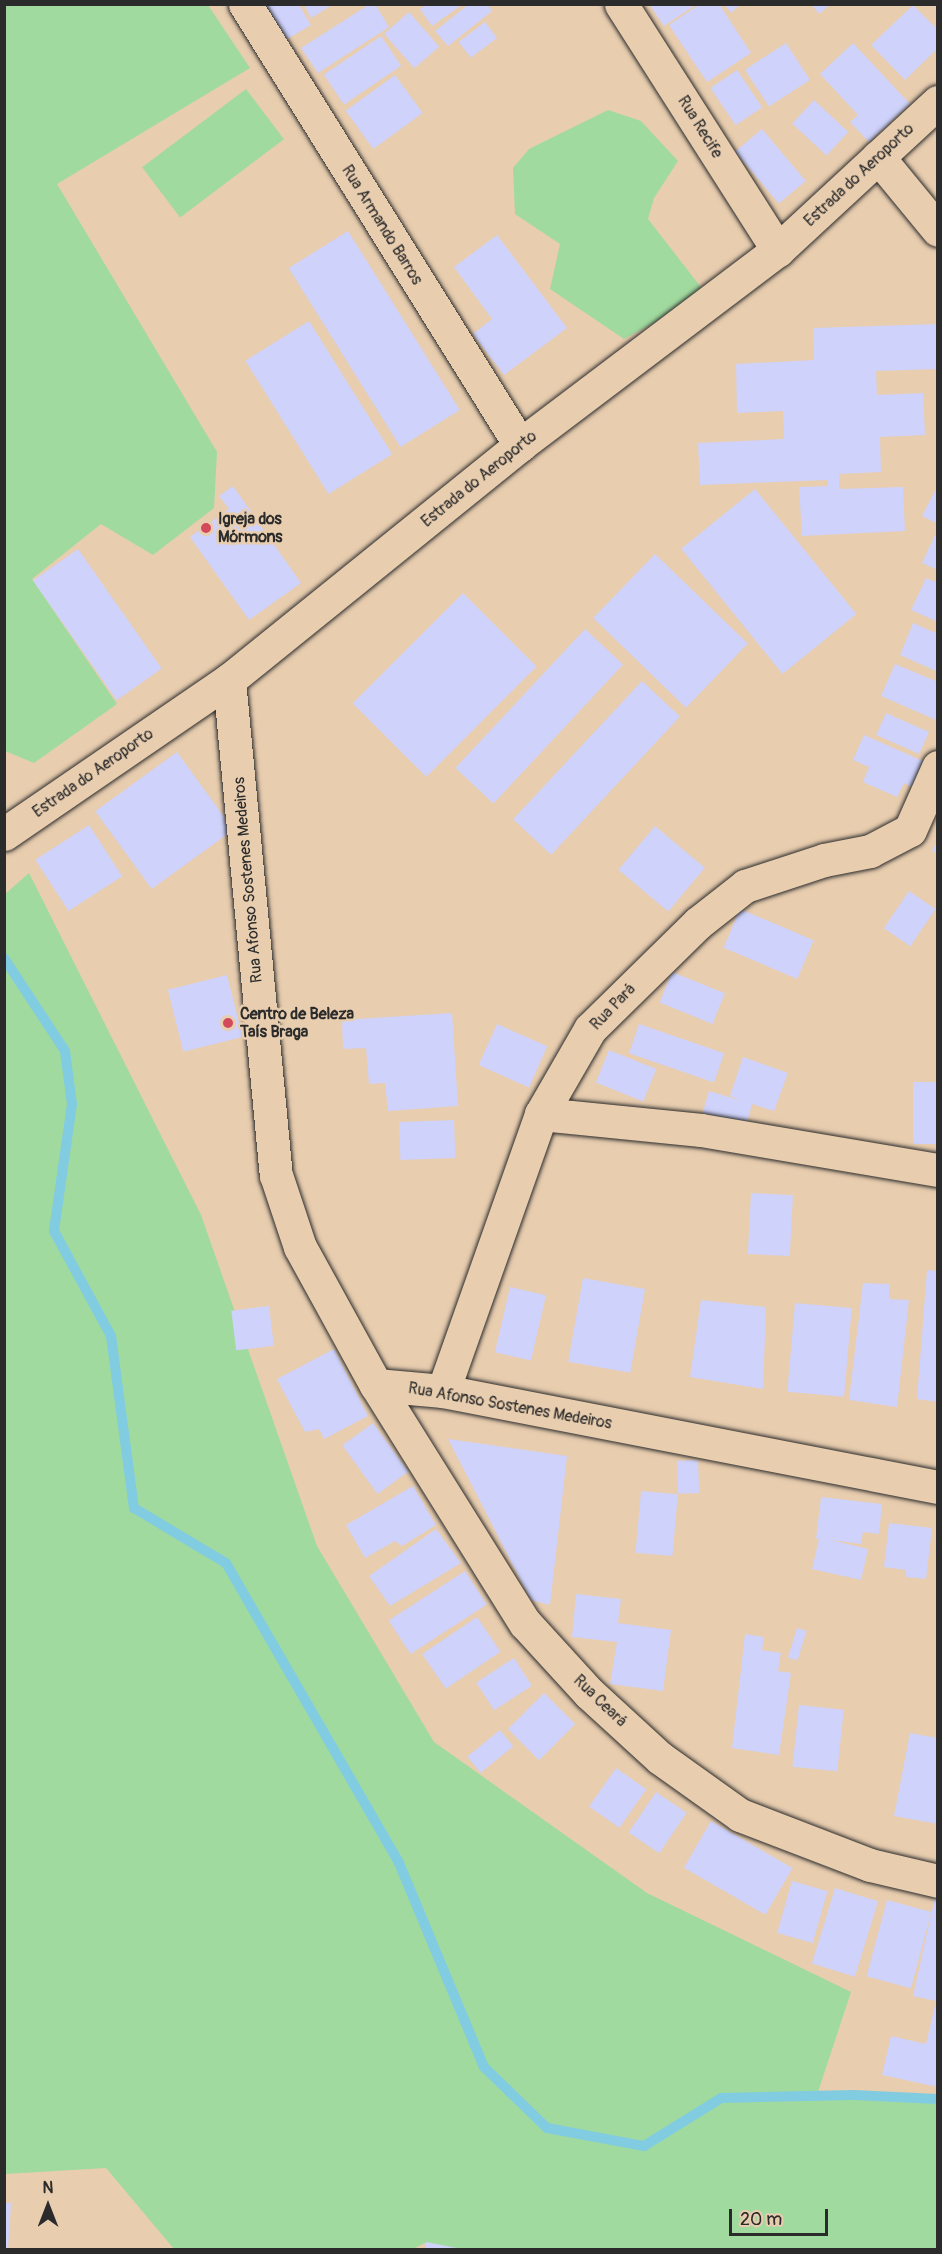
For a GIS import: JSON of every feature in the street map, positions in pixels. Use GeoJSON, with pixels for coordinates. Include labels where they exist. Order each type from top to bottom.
{"type":"FeatureCollection","features":[{"type":"Feature","properties":{"kind":"street","name":"Rua Armando Barros"},"geometry":{"type":"LineString","coordinates":[[245,4],[520,445]]}},
{"type":"Feature","properties":{"kind":"street","name":"Rua Recife"},"geometry":{"type":"LineString","coordinates":[[621,4],[778,250]]}},
{"type":"Feature","properties":{"kind":"street","name":"Estrada do Aeroporto"},"geometry":{"type":"LineString","coordinates":[[4,834],[229,680],[520,445],[778,250],[938,102]]}},
{"type":"Feature","properties":{"kind":"street"},"geometry":{"type":"LineString","coordinates":[[878,157],[938,230]]}},
{"type":"Feature","properties":{"kind":"street","name":"Rua Afonso Sostenes Medeiros"},"geometry":{"type":"LineString","coordinates":[[229,680],[276,1175],[300,1247],[375,1385],[442,1391],[938,1487]]}},
{"type":"Feature","properties":{"kind":"street","name":"Rua Pará"},"geometry":{"type":"LineString","coordinates":[[442,1391],[541,1114],[591,1029],[698,923],[744,886],[824,860],[870,851],[910,830],[938,766]]}},
{"type":"Feature","properties":{"kind":"street"},"geometry":{"type":"LineString","coordinates":[[541,1114],[701,1130],[938,1170]]}},
{"type":"Feature","properties":{"kind":"street","name":"Rua Ceará"},"geometry":{"type":"LineString","coordinates":[[375,1385],[525,1623],[589,1694],[660,1758],[740,1815],[870,1866],[938,1881]]}},
{"type":"Feature","properties":{"kind":"green space"},"geometry":{"type":"Polygon","coordinates":[[[5,5],[208,5],[250,68],[57,184],[217,452],[214,508],[153,555],[101,524],[32,579],[117,704],[34,763],[5,751],[5,5]]]}},
{"type":"Feature","properties":{"kind":"green space"},"geometry":{"type":"Polygon","coordinates":[[[246,89],[284,139],[180,218],[142,167],[246,89]]]}},
{"type":"Feature","properties":{"kind":"green space"},"geometry":{"type":"Polygon","coordinates":[[[608,110],[641,121],[678,161],[654,198],[648,219],[707,295],[624,339],[550,289],[560,244],[515,214],[513,168],[529,149],[608,110]]]}},
{"type":"Feature","properties":{"kind":"green space"},"geometry":{"type":"Polygon","coordinates":[[[29,873],[201,1215],[317,1546],[434,1742],[647,1893],[851,1992],[818,2092],[937,2099],[937,2249],[442,2250],[427,2242],[411,2250],[174,2249],[106,2168],[5,2174],[4,895],[29,873]]]}},
{"type":"Feature","properties":{"kind":"building"},"geometry":{"type":"Polygon","coordinates":[[[304,4],[334,4],[311,18],[304,4]]]}},
{"type":"Feature","properties":{"kind":"building"},"geometry":{"type":"Polygon","coordinates":[[[370,4],[375,4],[389,27],[318,73],[301,48],[370,4]]]}},
{"type":"Feature","properties":{"kind":"building"},"geometry":{"type":"Polygon","coordinates":[[[427,4],[463,4],[432,26],[420,9],[427,4]]]}},
{"type":"Feature","properties":{"kind":"building"},"geometry":{"type":"Polygon","coordinates":[[[469,4],[487,4],[492,11],[448,46],[435,31],[469,4]]]}},
{"type":"Feature","properties":{"kind":"building"},"geometry":{"type":"Polygon","coordinates":[[[649,4],[697,4],[664,26],[649,4]]]}},
{"type":"Feature","properties":{"kind":"building"},"geometry":{"type":"Polygon","coordinates":[[[700,4],[719,4],[751,53],[707,82],[669,25],[700,4]]]}},
{"type":"Feature","properties":{"kind":"building"},"geometry":{"type":"Polygon","coordinates":[[[724,4],[741,4],[731,13],[724,4]]]}},
{"type":"Feature","properties":{"kind":"building"},"geometry":{"type":"Polygon","coordinates":[[[811,4],[831,4],[819,14],[811,4]]]}},
{"type":"Feature","properties":{"kind":"building"},"geometry":{"type":"Polygon","coordinates":[[[259,5],[299,5],[311,25],[282,42],[259,5]]]}},
{"type":"Feature","properties":{"kind":"building"},"geometry":{"type":"Polygon","coordinates":[[[913,5],[938,30],[938,48],[905,80],[871,45],[913,5]]]}},
{"type":"Feature","properties":{"kind":"building"},"geometry":{"type":"Polygon","coordinates":[[[409,12],[439,47],[414,68],[384,34],[409,12]]]}},
{"type":"Feature","properties":{"kind":"building"},"geometry":{"type":"Polygon","coordinates":[[[485,22],[497,38],[471,58],[459,42],[485,22]]]}},
{"type":"Feature","properties":{"kind":"building"},"geometry":{"type":"Polygon","coordinates":[[[381,36],[401,66],[344,104],[324,75],[381,36]]]}},
{"type":"Feature","properties":{"kind":"building"},"geometry":{"type":"Polygon","coordinates":[[[786,43],[810,80],[769,107],[745,70],[786,43]]]}},
{"type":"Feature","properties":{"kind":"building"},"geometry":{"type":"Polygon","coordinates":[[[853,43],[910,104],[869,142],[850,122],[858,115],[820,74],[853,43]]]}},
{"type":"Feature","properties":{"kind":"building"},"geometry":{"type":"Polygon","coordinates":[[[737,70],[762,107],[736,125],[710,88],[737,70]]]}},
{"type":"Feature","properties":{"kind":"building"},"geometry":{"type":"Polygon","coordinates":[[[395,75],[423,113],[373,149],[346,111],[395,75]]]}},
{"type":"Feature","properties":{"kind":"building"},"geometry":{"type":"Polygon","coordinates":[[[814,100],[848,132],[827,155],[792,123],[814,100]]]}},
{"type":"Feature","properties":{"kind":"building"},"geometry":{"type":"Polygon","coordinates":[[[762,129],[806,181],[779,204],[735,151],[762,129]]]}},
{"type":"Feature","properties":{"kind":"building"},"geometry":{"type":"Polygon","coordinates":[[[348,231],[460,410],[400,447],[289,268],[348,231]]]}},
{"type":"Feature","properties":{"kind":"building"},"geometry":{"type":"Polygon","coordinates":[[[497,235],[567,328],[504,375],[473,334],[492,319],[454,267],[497,235]]]}},
{"type":"Feature","properties":{"kind":"building"},"geometry":{"type":"Polygon","coordinates":[[[309,321],[392,454],[329,494],[245,361],[309,321]]]}},
{"type":"Feature","properties":{"kind":"building"},"geometry":{"type":"Polygon","coordinates":[[[938,324],[938,369],[876,371],[877,395],[923,393],[925,435],[880,437],[881,472],[839,474],[839,489],[903,487],[905,531],[802,536],[799,487],[828,486],[828,480],[700,485],[698,443],[784,439],[783,411],[737,413],[736,364],[814,360],[813,328],[938,324]]]}},
{"type":"Feature","properties":{"kind":"building"},"geometry":{"type":"Polygon","coordinates":[[[938,485],[938,524],[922,516],[938,485]]]}},
{"type":"Feature","properties":{"kind":"building"},"geometry":{"type":"Polygon","coordinates":[[[233,486],[301,583],[249,620],[190,537],[229,509],[219,496],[233,486]]]}},
{"type":"Feature","properties":{"kind":"building"},"geometry":{"type":"Polygon","coordinates":[[[755,489],[856,614],[782,674],[681,549],[755,489]]]}},
{"type":"Feature","properties":{"kind":"building"},"geometry":{"type":"Polygon","coordinates":[[[935,535],[938,537],[938,570],[922,563],[935,535]]]}},
{"type":"Feature","properties":{"kind":"building"},"geometry":{"type":"Polygon","coordinates":[[[78,549],[162,669],[117,700],[33,581],[78,549]]]}},
{"type":"Feature","properties":{"kind":"building"},"geometry":{"type":"Polygon","coordinates":[[[655,554],[748,644],[686,708],[593,618],[655,554]]]}},
{"type":"Feature","properties":{"kind":"building"},"geometry":{"type":"Polygon","coordinates":[[[926,578],[938,583],[938,622],[911,610],[926,578]]]}},
{"type":"Feature","properties":{"kind":"building"},"geometry":{"type":"Polygon","coordinates":[[[463,593],[537,667],[426,777],[353,703],[463,593]]]}},
{"type":"Feature","properties":{"kind":"building"},"geometry":{"type":"Polygon","coordinates":[[[913,623],[938,634],[938,672],[900,655],[913,623]]]}},
{"type":"Feature","properties":{"kind":"building"},"geometry":{"type":"Polygon","coordinates":[[[585,629],[623,664],[493,803],[455,768],[585,629]]]}},
{"type":"Feature","properties":{"kind":"building"},"geometry":{"type":"Polygon","coordinates":[[[895,664],[938,682],[936,720],[881,696],[895,664]]]}},
{"type":"Feature","properties":{"kind":"building"},"geometry":{"type":"Polygon","coordinates":[[[642,681],[680,716],[551,855],[513,819],[642,681]]]}},
{"type":"Feature","properties":{"kind":"building"},"geometry":{"type":"Polygon","coordinates":[[[886,713],[929,732],[919,754],[876,735],[886,713]]]}},
{"type":"Feature","properties":{"kind":"building"},"geometry":{"type":"Polygon","coordinates":[[[864,735],[923,761],[912,787],[904,783],[897,797],[863,782],[869,767],[853,760],[864,735]]]}},
{"type":"Feature","properties":{"kind":"building"},"geometry":{"type":"Polygon","coordinates":[[[177,752],[233,830],[152,889],[95,811],[177,752]]]}},
{"type":"Feature","properties":{"kind":"building"},"geometry":{"type":"Polygon","coordinates":[[[89,825],[122,876],[69,911],[35,860],[89,825]]]}},
{"type":"Feature","properties":{"kind":"building"},"geometry":{"type":"Polygon","coordinates":[[[655,826],[705,868],[668,911],[618,870],[655,826]]]}},
{"type":"Feature","properties":{"kind":"building"},"geometry":{"type":"Polygon","coordinates":[[[938,839],[938,854],[932,851],[938,839]]]}},
{"type":"Feature","properties":{"kind":"building"},"geometry":{"type":"Polygon","coordinates":[[[909,891],[936,909],[910,946],[884,928],[909,891]]]}},
{"type":"Feature","properties":{"kind":"building"},"geometry":{"type":"Polygon","coordinates":[[[740,909],[814,940],[797,979],[724,948],[740,909]]]}},
{"type":"Feature","properties":{"kind":"building"},"geometry":{"type":"Polygon","coordinates":[[[672,972],[725,993],[712,1024],[660,1003],[672,972]]]}},
{"type":"Feature","properties":{"kind":"building"},"geometry":{"type":"Polygon","coordinates":[[[227,975],[242,1037],[183,1052],[168,990],[227,975]]]}},
{"type":"Feature","properties":{"kind":"building"},"geometry":{"type":"Polygon","coordinates":[[[452,1013],[458,1106],[388,1111],[385,1083],[369,1084],[366,1048],[343,1049],[342,1020],[452,1013]]]}},
{"type":"Feature","properties":{"kind":"building"},"geometry":{"type":"Polygon","coordinates":[[[497,1024],[547,1046],[529,1087],[479,1065],[497,1024]]]}},
{"type":"Feature","properties":{"kind":"building"},"geometry":{"type":"Polygon","coordinates":[[[639,1024],[724,1053],[714,1083],[629,1053],[639,1024]]]}},
{"type":"Feature","properties":{"kind":"building"},"geometry":{"type":"Polygon","coordinates":[[[609,1050],[656,1069],[643,1102],[596,1082],[609,1050]]]}},
{"type":"Feature","properties":{"kind":"building"},"geometry":{"type":"Polygon","coordinates":[[[743,1057],[788,1073],[774,1111],[752,1104],[745,1130],[701,1118],[709,1091],[742,1101],[730,1096],[743,1057]]]}},
{"type":"Feature","properties":{"kind":"building"},"geometry":{"type":"Polygon","coordinates":[[[913,1082],[938,1082],[938,1144],[913,1144],[913,1082]]]}},
{"type":"Feature","properties":{"kind":"building"},"geometry":{"type":"Polygon","coordinates":[[[454,1120],[455,1158],[400,1160],[399,1122],[454,1120]]]}},
{"type":"Feature","properties":{"kind":"building"},"geometry":{"type":"Polygon","coordinates":[[[751,1193],[793,1195],[790,1256],[748,1254],[751,1193]]]}},
{"type":"Feature","properties":{"kind":"building"},"geometry":{"type":"Polygon","coordinates":[[[927,1270],[938,1271],[938,1402],[917,1399],[927,1270]]]}},
{"type":"Feature","properties":{"kind":"building"},"geometry":{"type":"Polygon","coordinates":[[[583,1278],[645,1289],[630,1373],[568,1362],[583,1278]]]}},
{"type":"Feature","properties":{"kind":"building"},"geometry":{"type":"Polygon","coordinates":[[[863,1283],[889,1284],[889,1299],[909,1300],[897,1407],[849,1400],[863,1283]]]}},
{"type":"Feature","properties":{"kind":"building"},"geometry":{"type":"Polygon","coordinates":[[[510,1287],[546,1295],[531,1361],[495,1352],[510,1287]]]}},
{"type":"Feature","properties":{"kind":"building"},"geometry":{"type":"Polygon","coordinates":[[[701,1300],[766,1307],[763,1389],[690,1377],[701,1300]]]}},
{"type":"Feature","properties":{"kind":"building"},"geometry":{"type":"Polygon","coordinates":[[[795,1303],[852,1308],[844,1397],[787,1392],[795,1303]]]}},
{"type":"Feature","properties":{"kind":"building"},"geometry":{"type":"Polygon","coordinates":[[[269,1306],[274,1346],[236,1350],[231,1311],[269,1306]]]}},
{"type":"Feature","properties":{"kind":"building"},"geometry":{"type":"Polygon","coordinates":[[[334,1349],[368,1416],[324,1439],[319,1429],[305,1432],[277,1379],[334,1349]]]}},
{"type":"Feature","properties":{"kind":"building"},"geometry":{"type":"Polygon","coordinates":[[[373,1423],[408,1472],[378,1494],[342,1445],[373,1423]]]}},
{"type":"Feature","properties":{"kind":"building"},"geometry":{"type":"Polygon","coordinates":[[[448,1439],[567,1456],[550,1605],[531,1600],[448,1439]]]}},
{"type":"Feature","properties":{"kind":"building"},"geometry":{"type":"Polygon","coordinates":[[[698,1460],[699,1493],[678,1494],[677,1461],[698,1460]]]}},
{"type":"Feature","properties":{"kind":"building"},"geometry":{"type":"Polygon","coordinates":[[[413,1486],[436,1525],[402,1546],[395,1541],[365,1558],[346,1525],[413,1486]]]}},
{"type":"Feature","properties":{"kind":"building"},"geometry":{"type":"Polygon","coordinates":[[[641,1491],[678,1494],[672,1556],[636,1553],[641,1491]]]}},
{"type":"Feature","properties":{"kind":"building"},"geometry":{"type":"Polygon","coordinates":[[[821,1497],[882,1504],[879,1534],[863,1532],[861,1544],[831,1540],[868,1549],[861,1580],[812,1569],[819,1539],[816,1539],[821,1497]]]}},
{"type":"Feature","properties":{"kind":"building"},"geometry":{"type":"Polygon","coordinates":[[[889,1523],[932,1528],[926,1579],[906,1577],[906,1570],[884,1567],[889,1523]]]}},
{"type":"Feature","properties":{"kind":"building"},"geometry":{"type":"Polygon","coordinates":[[[436,1529],[461,1563],[390,1606],[369,1576],[436,1529]]]}},
{"type":"Feature","properties":{"kind":"building"},"geometry":{"type":"Polygon","coordinates":[[[465,1571],[487,1605],[410,1654],[389,1621],[465,1571]]]}},
{"type":"Feature","properties":{"kind":"building"},"geometry":{"type":"Polygon","coordinates":[[[576,1594],[621,1599],[618,1623],[671,1630],[663,1691],[610,1684],[617,1642],[572,1637],[576,1594]]]}},
{"type":"Feature","properties":{"kind":"building"},"geometry":{"type":"Polygon","coordinates":[[[477,1617],[500,1652],[446,1689],[422,1654],[477,1617]]]}},
{"type":"Feature","properties":{"kind":"building"},"geometry":{"type":"Polygon","coordinates":[[[797,1628],[807,1631],[797,1661],[788,1658],[797,1628]]]}},
{"type":"Feature","properties":{"kind":"building"},"geometry":{"type":"Polygon","coordinates":[[[745,1634],[764,1637],[762,1650],[781,1653],[778,1671],[791,1673],[779,1755],[732,1748],[745,1634]]]}},
{"type":"Feature","properties":{"kind":"building"},"geometry":{"type":"Polygon","coordinates":[[[514,1658],[532,1686],[494,1710],[476,1683],[514,1658]]]}},
{"type":"Feature","properties":{"kind":"building"},"geometry":{"type":"Polygon","coordinates":[[[544,1693],[575,1724],[539,1760],[508,1729],[544,1693]]]}},
{"type":"Feature","properties":{"kind":"building"},"geometry":{"type":"Polygon","coordinates":[[[799,1705],[844,1710],[837,1771],[793,1767],[799,1705]]]}},
{"type":"Feature","properties":{"kind":"building"},"geometry":{"type":"Polygon","coordinates":[[[500,1730],[513,1746],[481,1773],[467,1756],[500,1730]]]}},
{"type":"Feature","properties":{"kind":"building"},"geometry":{"type":"Polygon","coordinates":[[[910,1733],[938,1738],[938,1824],[894,1816],[910,1733]]]}},
{"type":"Feature","properties":{"kind":"building"},"geometry":{"type":"Polygon","coordinates":[[[616,1768],[646,1789],[619,1828],[589,1807],[616,1768]]]}},
{"type":"Feature","properties":{"kind":"building"},"geometry":{"type":"Polygon","coordinates":[[[656,1792],[687,1813],[659,1853],[629,1833],[656,1792]]]}},
{"type":"Feature","properties":{"kind":"building"},"geometry":{"type":"Polygon","coordinates":[[[711,1821],[792,1868],[765,1915],[684,1868],[711,1821]]]}},
{"type":"Feature","properties":{"kind":"building"},"geometry":{"type":"Polygon","coordinates":[[[792,1881],[828,1891],[813,1943],[777,1933],[792,1881]]]}},
{"type":"Feature","properties":{"kind":"building"},"geometry":{"type":"Polygon","coordinates":[[[835,1888],[878,1901],[855,1977],[812,1964],[835,1888]]]}},
{"type":"Feature","properties":{"kind":"building"},"geometry":{"type":"Polygon","coordinates":[[[935,1897],[938,1898],[938,2087],[882,2075],[891,2036],[926,2044],[936,2001],[913,1996],[935,1897]]]}},
{"type":"Feature","properties":{"kind":"building"},"geometry":{"type":"Polygon","coordinates":[[[887,1900],[931,1912],[911,1988],[867,1976],[887,1900]]]}},
{"type":"Feature","properties":{"kind":"building"},"geometry":{"type":"Polygon","coordinates":[[[4,2203],[11,2203],[8,2250],[4,2250],[4,2203]]]}},
{"type":"Feature","properties":{"kind":"building"},"geometry":{"type":"Polygon","coordinates":[[[426,2242],[457,2248],[457,2250],[425,2250],[426,2242]]]}},
{"type":"Feature","properties":{"kind":"waterway"},"geometry":{"type":"LineString","coordinates":[[4,958],[65,1051],[72,1104],[54,1231],[111,1336],[134,1508],[226,1563],[399,1863],[484,2067],[547,2128],[644,2146],[721,2098],[853,2095],[938,2099]]}},
{"type":"Feature","properties":{"kind":"place","name":"Igreja dos Mórmons"},"geometry":{"type":"Point","coordinates":[206,528]}},
{"type":"Feature","properties":{"kind":"place","name":"Centro de Beleza Taís Braga"},"geometry":{"type":"Point","coordinates":[228,1023]}}]}
